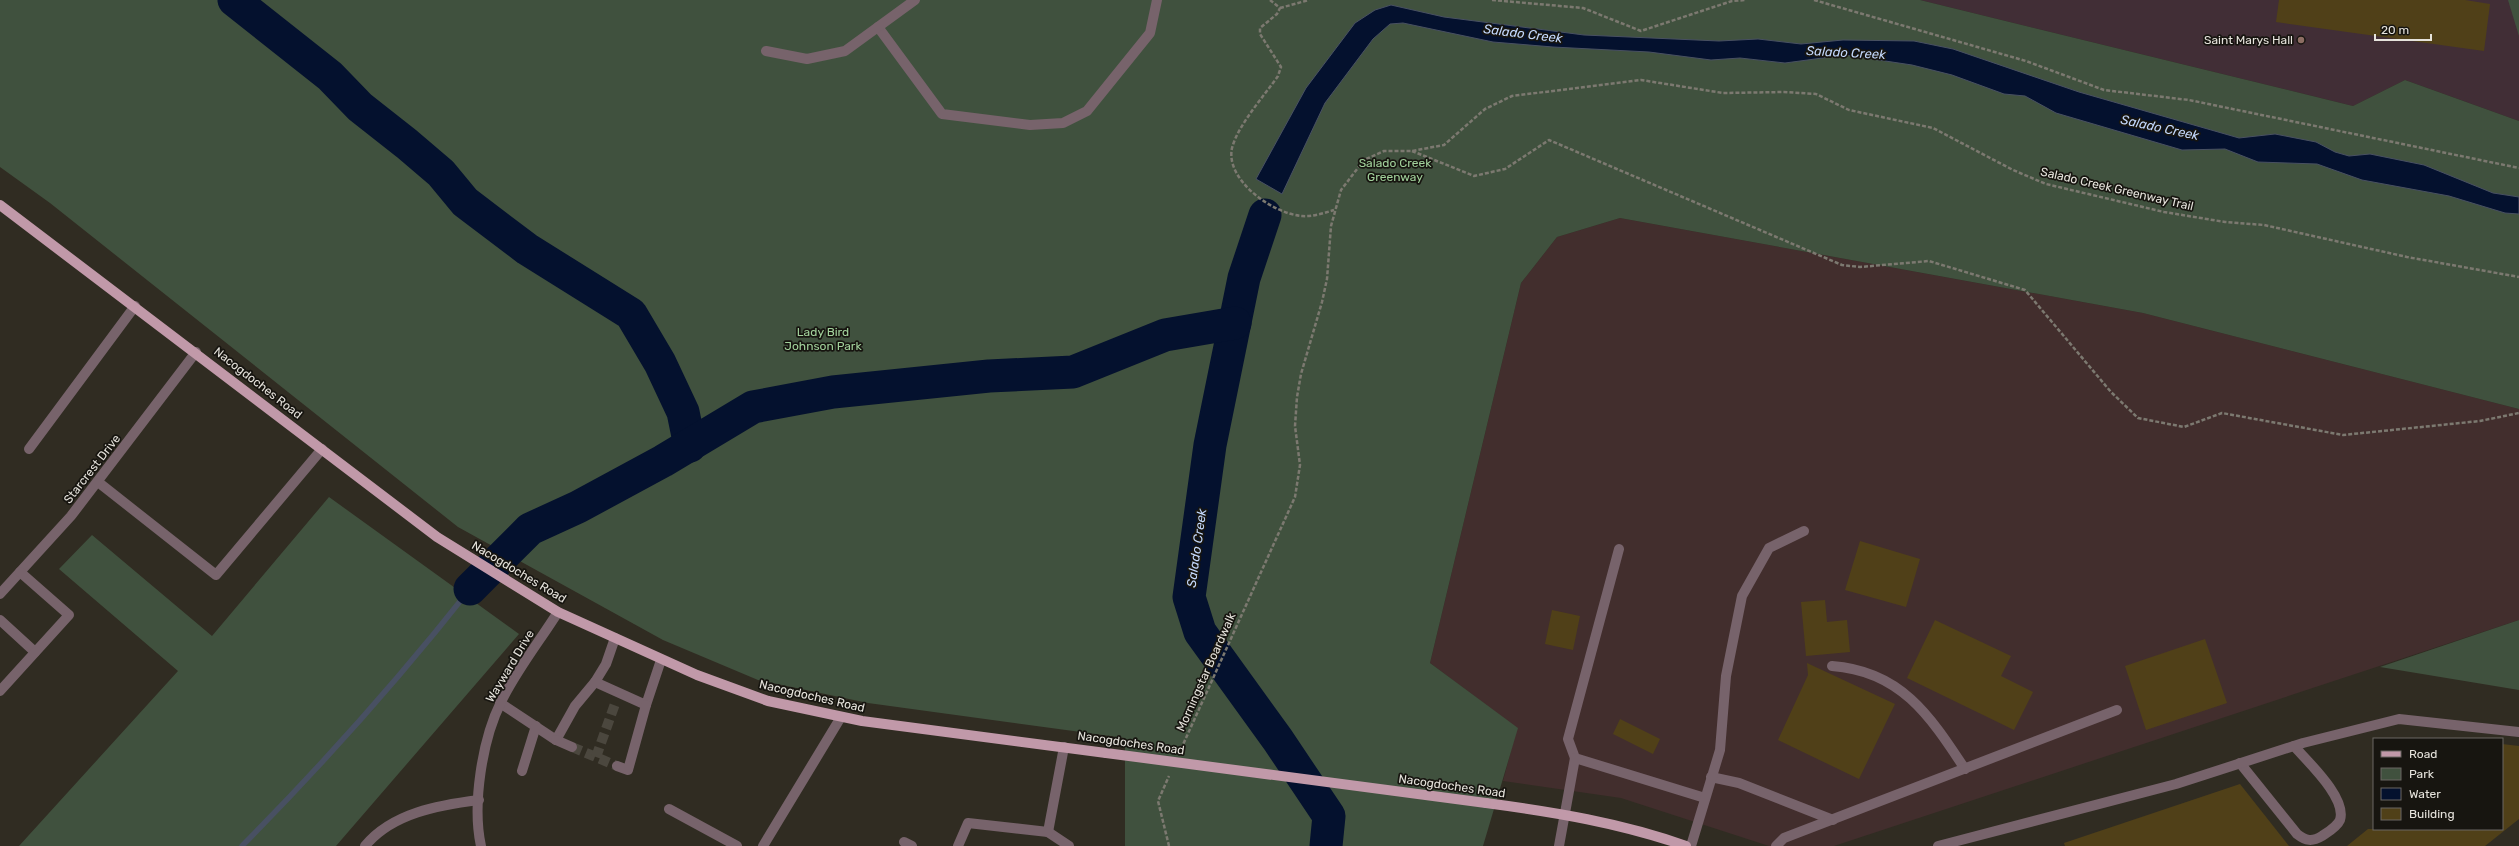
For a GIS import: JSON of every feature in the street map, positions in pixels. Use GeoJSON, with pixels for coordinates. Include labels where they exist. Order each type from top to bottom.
{"type":"FeatureCollection","features":[{"type":"Feature","properties":{"kind":"main road","name":"Nacogdoches Road"},"geometry":{"type":"LineString","coordinates":[[0,205],[196,352],[437,537],[532,598],[558,612],[661,660],[768,701],[862,721],[1486,803],[1565,815],[1608,823],[1686,846]]}},
{"type":"Feature","properties":{"kind":"street"},"geometry":{"type":"LineString","coordinates":[[766,51],[808,59],[845,51],[915,0]]}},
{"type":"Feature","properties":{"kind":"street"},"geometry":{"type":"LineString","coordinates":[[878,28],[942,114],[1030,125],[1063,123],[1087,112],[1150,33],[1157,0]]}},
{"type":"Feature","properties":{"kind":"street"},"geometry":{"type":"LineString","coordinates":[[29,449],[135,306]]}},
{"type":"Feature","properties":{"kind":"street","name":"Starcrest Drive"},"geometry":{"type":"LineString","coordinates":[[0,594],[71,516],[196,352]]}},
{"type":"Feature","properties":{"kind":"street"},"geometry":{"type":"LineString","coordinates":[[98,482],[216,575],[322,449]]}},
{"type":"Feature","properties":{"kind":"street"},"geometry":{"type":"LineString","coordinates":[[1691,846],[1720,750],[1726,676],[1742,596],[1769,548],[1804,531]]}},
{"type":"Feature","properties":{"kind":"street"},"geometry":{"type":"LineString","coordinates":[[1559,846],[1575,758],[1568,739],[1619,549]]}},
{"type":"Feature","properties":{"kind":"street"},"geometry":{"type":"LineString","coordinates":[[0,691],[69,615],[20,572]]}},
{"type":"Feature","properties":{"kind":"street","name":"Wayward Drive"},"geometry":{"type":"LineString","coordinates":[[482,846],[478,831],[479,800],[488,740],[500,703],[558,612]]}},
{"type":"Feature","properties":{"kind":"street"},"geometry":{"type":"LineString","coordinates":[[0,620],[35,652]]}},
{"type":"Feature","properties":{"kind":"street"},"geometry":{"type":"LineString","coordinates":[[556,740],[575,706],[595,682],[606,664],[615,638]]}},
{"type":"Feature","properties":{"kind":"street"},"geometry":{"type":"LineString","coordinates":[[617,766],[628,770],[646,705],[661,660]]}},
{"type":"Feature","properties":{"kind":"street"},"geometry":{"type":"LineString","coordinates":[[1832,666],[1854,668],[1901,689],[1931,718],[1965,769]]}},
{"type":"Feature","properties":{"kind":"street"},"geometry":{"type":"LineString","coordinates":[[595,682],[618,697],[646,705]]}},
{"type":"Feature","properties":{"kind":"street"},"geometry":{"type":"LineString","coordinates":[[500,703],[556,740],[572,747]]}},
{"type":"Feature","properties":{"kind":"street"},"geometry":{"type":"LineString","coordinates":[[1776,846],[1784,838],[2116,710]]}},
{"type":"Feature","properties":{"kind":"street"},"geometry":{"type":"LineString","coordinates":[[763,846],[841,717]]}},
{"type":"Feature","properties":{"kind":"street"},"geometry":{"type":"LineString","coordinates":[[1938,846],[2176,784],[2294,746],[2399,719],[2519,732]]}},
{"type":"Feature","properties":{"kind":"street"},"geometry":{"type":"LineString","coordinates":[[522,771],[536,726]]}},
{"type":"Feature","properties":{"kind":"street"},"geometry":{"type":"LineString","coordinates":[[2240,763],[2297,834],[2306,840],[2315,840],[2334,828],[2339,821],[2341,813],[2337,800],[2328,786],[2294,746]]}},
{"type":"Feature","properties":{"kind":"street"},"geometry":{"type":"LineString","coordinates":[[1048,832],[1064,747]]}},
{"type":"Feature","properties":{"kind":"street"},"geometry":{"type":"LineString","coordinates":[[1575,758],[1705,798]]}},
{"type":"Feature","properties":{"kind":"street"},"geometry":{"type":"LineString","coordinates":[[1711,777],[1739,783],[1833,820]]}},
{"type":"Feature","properties":{"kind":"street"},"geometry":{"type":"LineString","coordinates":[[366,845],[372,837],[411,814],[447,804],[479,800]]}},
{"type":"Feature","properties":{"kind":"street"},"geometry":{"type":"LineString","coordinates":[[668,808],[737,846]]}},
{"type":"Feature","properties":{"kind":"street"},"geometry":{"type":"LineString","coordinates":[[958,846],[968,823],[1048,832],[1069,846]]}},
{"type":"Feature","properties":{"kind":"path"},"geometry":{"type":"LineString","coordinates":[[1270,0],[1280,8]]}},
{"type":"Feature","properties":{"kind":"path"},"geometry":{"type":"LineString","coordinates":[[1280,8],[1309,0]]}},
{"type":"Feature","properties":{"kind":"path"},"geometry":{"type":"LineString","coordinates":[[1492,0],[1583,8],[1641,31],[1732,1],[1746,0]]}},
{"type":"Feature","properties":{"kind":"path"},"geometry":{"type":"LineString","coordinates":[[1814,0],[2026,60],[2104,90],[2189,100],[2519,168]]}},
{"type":"Feature","properties":{"kind":"path"},"geometry":{"type":"LineString","coordinates":[[1280,8],[1278,14],[1260,28],[1260,34],[1278,60],[1281,67],[1278,76],[1236,137],[1232,150],[1232,164],[1236,176],[1244,185],[1274,206],[1288,213],[1309,216],[1334,210]]}},
{"type":"Feature","properties":{"kind":"path","name":"Salado Creek Greenway Trail"},"geometry":{"type":"LineString","coordinates":[[1280,531],[1299,481],[1300,465],[1296,426],[1297,396],[1301,374],[1322,302],[1334,210],[1341,190],[1364,160],[1384,151],[1412,151],[1444,145],[1485,109],[1512,96],[1582,86],[1641,80],[1723,93],[1784,92],[1816,94],[1849,110],[1933,128],[2013,170],[2046,184],[2164,212],[2225,222],[2264,225],[2407,257],[2519,277]]}},
{"type":"Feature","properties":{"kind":"path"},"geometry":{"type":"LineString","coordinates":[[1412,151],[1474,176],[1505,169],[1549,140],[1842,265],[1860,267],[1929,261],[2025,290],[2111,392],[2138,418],[2184,427],[2222,414],[2343,435],[2480,421],[2519,413]]}},
{"type":"Feature","properties":{"kind":"path","name":"Morningstar Boardwalk"},"geometry":{"type":"LineString","coordinates":[[1180,751],[1280,531]]}},
{"type":"Feature","properties":{"kind":"path"},"geometry":{"type":"LineString","coordinates":[[1169,846],[1158,801],[1171,773]]}},
{"type":"Feature","properties":{"kind":"shaded area","name":"Saint Marys Hall"},"geometry":{"type":"Polygon","coordinates":[[[1920,0],[2519,0],[2519,121],[2405,80],[2353,106],[1920,0]]]}},
{"type":"Feature","properties":{"kind":"shaded area"},"geometry":{"type":"Polygon","coordinates":[[[1620,218],[2143,313],[2519,409],[2519,620],[1834,846],[1769,846],[1621,798],[1503,781],[1517,728],[1430,663],[1521,283],[1557,237],[1620,218]]]}},
{"type":"Feature","properties":{"kind":"green space"},"geometry":{"type":"Polygon","coordinates":[[[0,0],[1920,0],[2353,106],[2405,80],[2519,121],[2519,409],[2143,313],[1620,218],[1557,237],[1521,283],[1430,663],[1518,728],[1483,846],[1125,846],[1125,738],[868,703],[758,680],[663,640],[458,527],[50,203],[0,167],[0,0]]]}},
{"type":"Feature","properties":{"kind":"green space"},"geometry":{"type":"Polygon","coordinates":[[[2508,0],[2519,0],[2519,36],[2508,0]]]}},
{"type":"Feature","properties":{"kind":"green space"},"geometry":{"type":"Polygon","coordinates":[[[329,497],[519,634],[336,846],[19,846],[178,671],[59,569],[92,535],[212,636],[329,497]]]}},
{"type":"Feature","properties":{"kind":"green space"},"geometry":{"type":"Polygon","coordinates":[[[2519,620],[2519,690],[2380,667],[2519,620]]]}},
{"type":"Feature","properties":{"kind":"water"},"geometry":{"type":"Polygon","coordinates":[[[1391,5],[1444,17],[1584,35],[1719,41],[1758,39],[1801,44],[1843,40],[1914,41],[1953,49],[2079,92],[2239,138],[2275,134],[2316,142],[2335,152],[2349,156],[2370,154],[2424,165],[2493,193],[2519,197],[2519,214],[2505,213],[2449,196],[2362,180],[2317,164],[2258,162],[2225,149],[2182,150],[2056,113],[2025,96],[2004,94],[1952,75],[1912,65],[1845,55],[1785,63],[1740,58],[1711,60],[1649,52],[1553,47],[1493,42],[1403,23],[1390,24],[1373,39],[1325,103],[1282,194],[1256,179],[1306,88],[1355,23],[1375,10],[1391,5]]]}},
{"type":"Feature","properties":{"kind":"building"},"geometry":{"type":"Polygon","coordinates":[[[2279,0],[2465,0],[2490,4],[2484,51],[2276,22],[2279,0]]]}},
{"type":"Feature","properties":{"kind":"building"},"geometry":{"type":"Polygon","coordinates":[[[1860,541],[1920,559],[1906,607],[1845,590],[1860,541]]]}},
{"type":"Feature","properties":{"kind":"building"},"geometry":{"type":"Polygon","coordinates":[[[1825,600],[1827,622],[1847,620],[1850,652],[1806,656],[1801,602],[1825,600]]]}},
{"type":"Feature","properties":{"kind":"building"},"geometry":{"type":"Polygon","coordinates":[[[1552,610],[1580,616],[1573,650],[1545,644],[1552,610]]]}},
{"type":"Feature","properties":{"kind":"building"},"geometry":{"type":"Polygon","coordinates":[[[1935,620],[2011,656],[2001,676],[2033,692],[2014,730],[1907,678],[1935,620]]]}},
{"type":"Feature","properties":{"kind":"building"},"geometry":{"type":"Polygon","coordinates":[[[2205,639],[2227,703],[2146,730],[2125,666],[2205,639]]]}},
{"type":"Feature","properties":{"kind":"building"},"geometry":{"type":"Polygon","coordinates":[[[1807,663],[1895,704],[1859,779],[1778,740],[1808,675],[1807,663]]]}},
{"type":"Feature","properties":{"kind":"building"},"geometry":{"type":"Polygon","coordinates":[[[1620,719],[1660,739],[1653,754],[1613,734],[1620,719]]]}},
{"type":"Feature","properties":{"kind":"building"},"geometry":{"type":"Polygon","coordinates":[[[2503,744],[2519,746],[2519,819],[2485,846],[2347,846],[2368,829],[2503,830],[2503,744]]]}},
{"type":"Feature","properties":{"kind":"building"},"geometry":{"type":"Polygon","coordinates":[[[2240,784],[2289,846],[2065,846],[2064,843],[2240,784]]]}},
{"type":"Feature","properties":{"kind":"waterway"},"geometry":{"type":"LineString","coordinates":[[234,0],[330,76],[360,107],[441,173],[465,202],[527,249],[631,314],[660,363],[683,412],[690,446]]}},
{"type":"Feature","properties":{"kind":"waterway","name":"Salado Creek"},"geometry":{"type":"LineString","coordinates":[[1265,215],[1244,278],[1210,445],[1189,597],[1200,632],[1278,740],[1329,816],[1326,846]]}},
{"type":"Feature","properties":{"kind":"waterway"},"geometry":{"type":"LineString","coordinates":[[470,589],[530,529],[578,507],[663,461],[753,407],[833,392],[989,376],[1073,372],[1165,335],[1235,323]]}},
{"type":"Feature","properties":{"kind":"waterway"},"geometry":{"type":"LineString","coordinates":[[242,846],[302,784],[360,720],[416,656],[470,589]]}},
{"type":"Feature","properties":{"kind":"tunnel"},"geometry":{"type":"LineString","coordinates":[[596,757],[616,701]]}},
{"type":"Feature","properties":{"kind":"tunnel"},"geometry":{"type":"LineString","coordinates":[[572,747],[617,766]]}},
{"type":"Feature","properties":{"kind":"place","name":"Saint Marys Hall"},"geometry":{"type":"Point","coordinates":[2301,40]}},
{"type":"Feature","properties":{"kind":"park label","name":"Salado Creek Greenway"},"geometry":{"type":"Point","coordinates":[1395,170]}},
{"type":"Feature","properties":{"kind":"park label","name":"Lady Bird Johnson Park"},"geometry":{"type":"Point","coordinates":[823,339]}}]}
